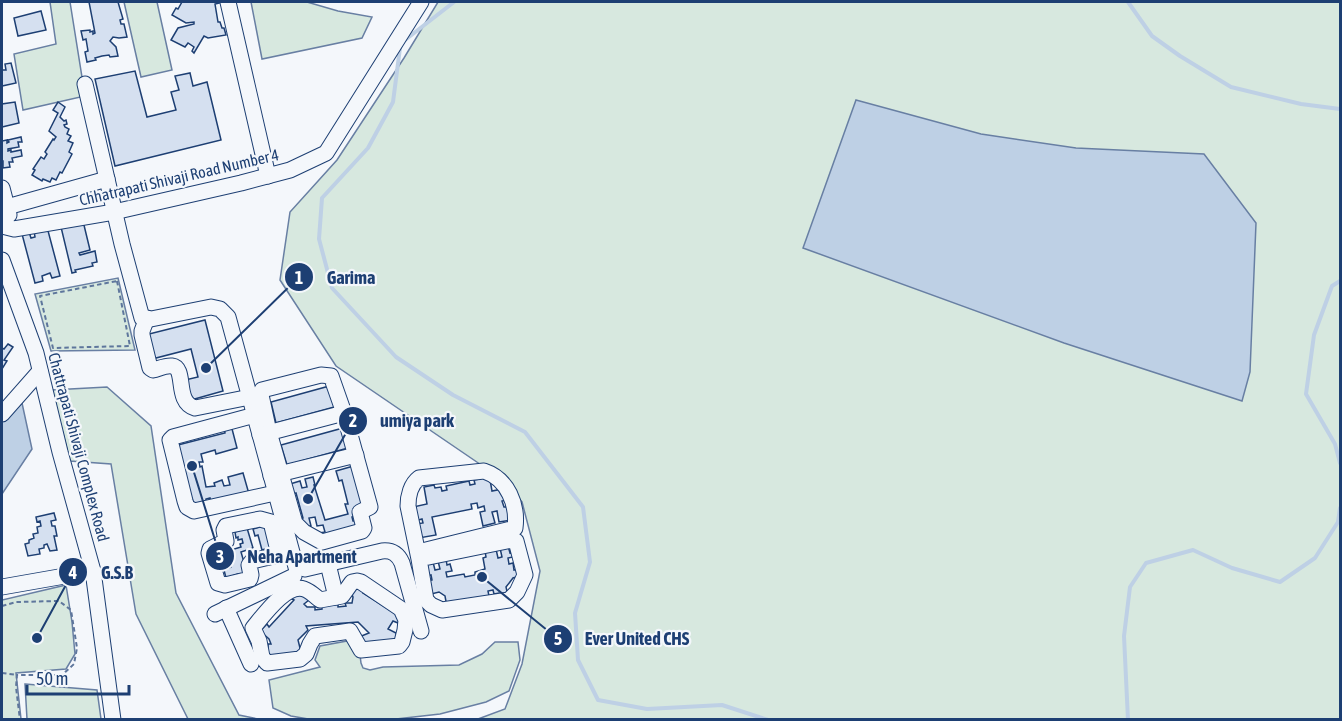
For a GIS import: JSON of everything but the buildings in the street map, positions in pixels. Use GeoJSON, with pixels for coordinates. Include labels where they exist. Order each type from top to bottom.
{"type":"FeatureCollection","features":[{"type":"Feature","properties":{"kind":"street"},"geometry":{"type":"LineString","coordinates":[[228,2],[268,176]]}},
{"type":"Feature","properties":{"kind":"street","name":"Chhatrapati Shivaji Road Number 4"},"geometry":{"type":"LineString","coordinates":[[8,228],[114,212],[268,176],[290,170],[326,153],[421,2]]}},
{"type":"Feature","properties":{"kind":"street"},"geometry":{"type":"LineString","coordinates":[[85,84],[114,212],[142,318],[151,319],[211,307],[220,309],[228,317],[255,415],[265,434]]}},
{"type":"Feature","properties":{"kind":"street"},"geometry":{"type":"LineString","coordinates":[[7,207],[107,179]]}},
{"type":"Feature","properties":{"kind":"street"},"geometry":{"type":"LineString","coordinates":[[2,188],[7,207],[8,228]]}},
{"type":"Feature","properties":{"kind":"street","name":"Chattrapati Shivaji Complex Road"},"geometry":{"type":"LineString","coordinates":[[2,260],[36,353],[60,452],[93,571],[113,720]]}},
{"type":"Feature","properties":{"kind":"street"},"geometry":{"type":"LineString","coordinates":[[147,318],[142,335],[150,368],[153,370],[171,366],[175,368],[179,374],[184,401],[189,406],[195,408],[250,397]]}},
{"type":"Feature","properties":{"kind":"street"},"geometry":{"type":"LineString","coordinates":[[2,414],[40,371]]}},
{"type":"Feature","properties":{"kind":"street"},"geometry":{"type":"LineString","coordinates":[[326,375],[331,376],[370,503],[370,507],[360,512],[364,530],[322,542],[299,529],[276,475],[265,434],[262,390],[326,375]]}},
{"type":"Feature","properties":{"kind":"street"},"geometry":{"type":"LineString","coordinates":[[265,434],[344,413]]}},
{"type":"Feature","properties":{"kind":"street"},"geometry":{"type":"LineString","coordinates":[[255,415],[173,437],[170,441],[185,501],[187,507],[194,511],[275,493]]}},
{"type":"Feature","properties":{"kind":"street"},"geometry":{"type":"LineString","coordinates":[[276,475],[356,455]]}},
{"type":"Feature","properties":{"kind":"street"},"geometry":{"type":"LineString","coordinates":[[400,560],[419,556],[512,540],[516,541],[525,575],[517,592],[509,600],[442,610],[431,605],[426,600],[419,556],[408,514],[408,500],[414,482],[419,478],[484,471],[490,473],[507,488],[514,505],[515,528],[419,556]]}},
{"type":"Feature","properties":{"kind":"street"},"geometry":{"type":"LineString","coordinates":[[276,475],[275,493],[290,568],[273,605],[253,628],[259,641],[262,657],[267,663],[300,659],[306,654],[315,636],[350,631],[361,650],[399,646],[402,642],[406,620],[401,609],[361,582],[352,582],[342,596],[320,600],[302,588],[290,568],[271,522],[260,519],[226,526],[224,530],[226,541],[210,549],[209,553],[218,583],[225,585],[250,579],[249,565],[252,561],[290,568],[305,569],[390,550],[399,556],[421,631]]}},
{"type":"Feature","properties":{"kind":"street"},"geometry":{"type":"LineString","coordinates":[[328,564],[336,597]]}},
{"type":"Feature","properties":{"kind":"street"},"geometry":{"type":"LineString","coordinates":[[251,664],[221,611],[290,568]]}},
{"type":"Feature","properties":{"kind":"street"},"geometry":{"type":"LineString","coordinates":[[2,587],[93,571]]}},
{"type":"Feature","properties":{"kind":"path"},"geometry":{"type":"LineString","coordinates":[[117,281],[130,346],[53,348],[40,296],[117,281]]}},
{"type":"Feature","properties":{"kind":"path"},"geometry":{"type":"LineString","coordinates":[[2,606],[16,602],[59,601],[71,610],[77,648],[74,664],[63,675],[2,673]]}},
{"type":"Feature","properties":{"kind":"path"},"geometry":{"type":"LineString","coordinates":[[17,675],[20,720]]}},
{"type":"Feature","properties":{"kind":"shaded area"},"geometry":{"type":"Polygon","coordinates":[[[50,2],[70,2],[85,96],[23,110],[14,54],[56,44],[50,2]]]}},
{"type":"Feature","properties":{"kind":"shaded area"},"geometry":{"type":"Polygon","coordinates":[[[124,2],[157,2],[172,70],[141,77],[124,2]]]}},
{"type":"Feature","properties":{"kind":"shaded area"},"geometry":{"type":"Polygon","coordinates":[[[251,2],[307,2],[372,17],[362,38],[262,59],[251,2]]]}},
{"type":"Feature","properties":{"kind":"shaded area"},"geometry":{"type":"Polygon","coordinates":[[[438,2],[1340,2],[1340,719],[478,719],[505,709],[522,664],[540,571],[522,502],[490,471],[336,366],[280,280],[290,212],[337,160],[438,2]]]}},
{"type":"Feature","properties":{"kind":"shaded area"},"geometry":{"type":"Polygon","coordinates":[[[118,278],[135,350],[51,351],[35,294],[118,278]]]}},
{"type":"Feature","properties":{"kind":"shaded area"},"geometry":{"type":"Polygon","coordinates":[[[107,387],[151,426],[176,593],[239,715],[258,719],[188,719],[136,614],[111,464],[70,461],[52,390],[107,387]]]}},
{"type":"Feature","properties":{"kind":"shaded area"},"geometry":{"type":"Polygon","coordinates":[[[66,585],[75,654],[66,669],[16,673],[21,719],[2,719],[2,600],[66,585]]]}},
{"type":"Feature","properties":{"kind":"shaded area"},"geometry":{"type":"Polygon","coordinates":[[[358,639],[361,663],[363,668],[370,670],[383,667],[459,665],[482,654],[495,642],[518,642],[520,660],[509,691],[486,702],[440,714],[396,719],[314,720],[291,716],[273,708],[269,680],[320,667],[315,660],[320,646],[358,639]]]}},
{"type":"Feature","properties":{"kind":"shaded area"},"geometry":{"type":"Polygon","coordinates":[[[25,684],[97,690],[101,719],[27,719],[25,684]]]}},
{"type":"Feature","properties":{"kind":"water"},"geometry":{"type":"Polygon","coordinates":[[[856,100],[981,134],[1076,148],[1204,154],[1256,223],[1250,372],[1242,401],[1064,343],[803,248],[856,100]]]}},
{"type":"Feature","properties":{"kind":"water"},"geometry":{"type":"Polygon","coordinates":[[[22,403],[32,449],[2,494],[2,422],[22,403]]]}},
{"type":"Feature","properties":{"kind":"waterway"},"geometry":{"type":"LineString","coordinates":[[405,40],[454,2]]}},
{"type":"Feature","properties":{"kind":"waterway"},"geometry":{"type":"LineString","coordinates":[[1128,2],[1152,36],[1231,87],[1301,104],[1340,109]]}},
{"type":"Feature","properties":{"kind":"waterway"},"geometry":{"type":"LineString","coordinates":[[400,48],[393,102],[368,148],[322,198],[319,239],[332,288],[396,357],[453,395],[525,432],[583,507],[590,562],[575,613],[578,660],[598,700],[647,709],[722,705],[768,720]]}},
{"type":"Feature","properties":{"kind":"waterway"},"geometry":{"type":"LineString","coordinates":[[1340,281],[1332,286],[1314,335],[1306,394],[1335,444],[1340,463]]}},
{"type":"Feature","properties":{"kind":"waterway"},"geometry":{"type":"LineString","coordinates":[[1128,720],[1124,636],[1130,587],[1146,563],[1193,550],[1232,568],[1280,582],[1315,558],[1338,522],[1340,508]]}},
{"type":"Feature","properties":{"kind":"place","name":"Garima"},"geometry":{"type":"Point","coordinates":[206,368]}},
{"type":"Feature","properties":{"kind":"place","name":"Neha Apartment"},"geometry":{"type":"Point","coordinates":[192,466]}},
{"type":"Feature","properties":{"kind":"place","name":"umiya park"},"geometry":{"type":"Point","coordinates":[308,499]}},
{"type":"Feature","properties":{"kind":"place","name":"Ever United CHS"},"geometry":{"type":"Point","coordinates":[482,577]}},
{"type":"Feature","properties":{"kind":"place","name":"G.S.B"},"geometry":{"type":"Point","coordinates":[37,638]}}]}
